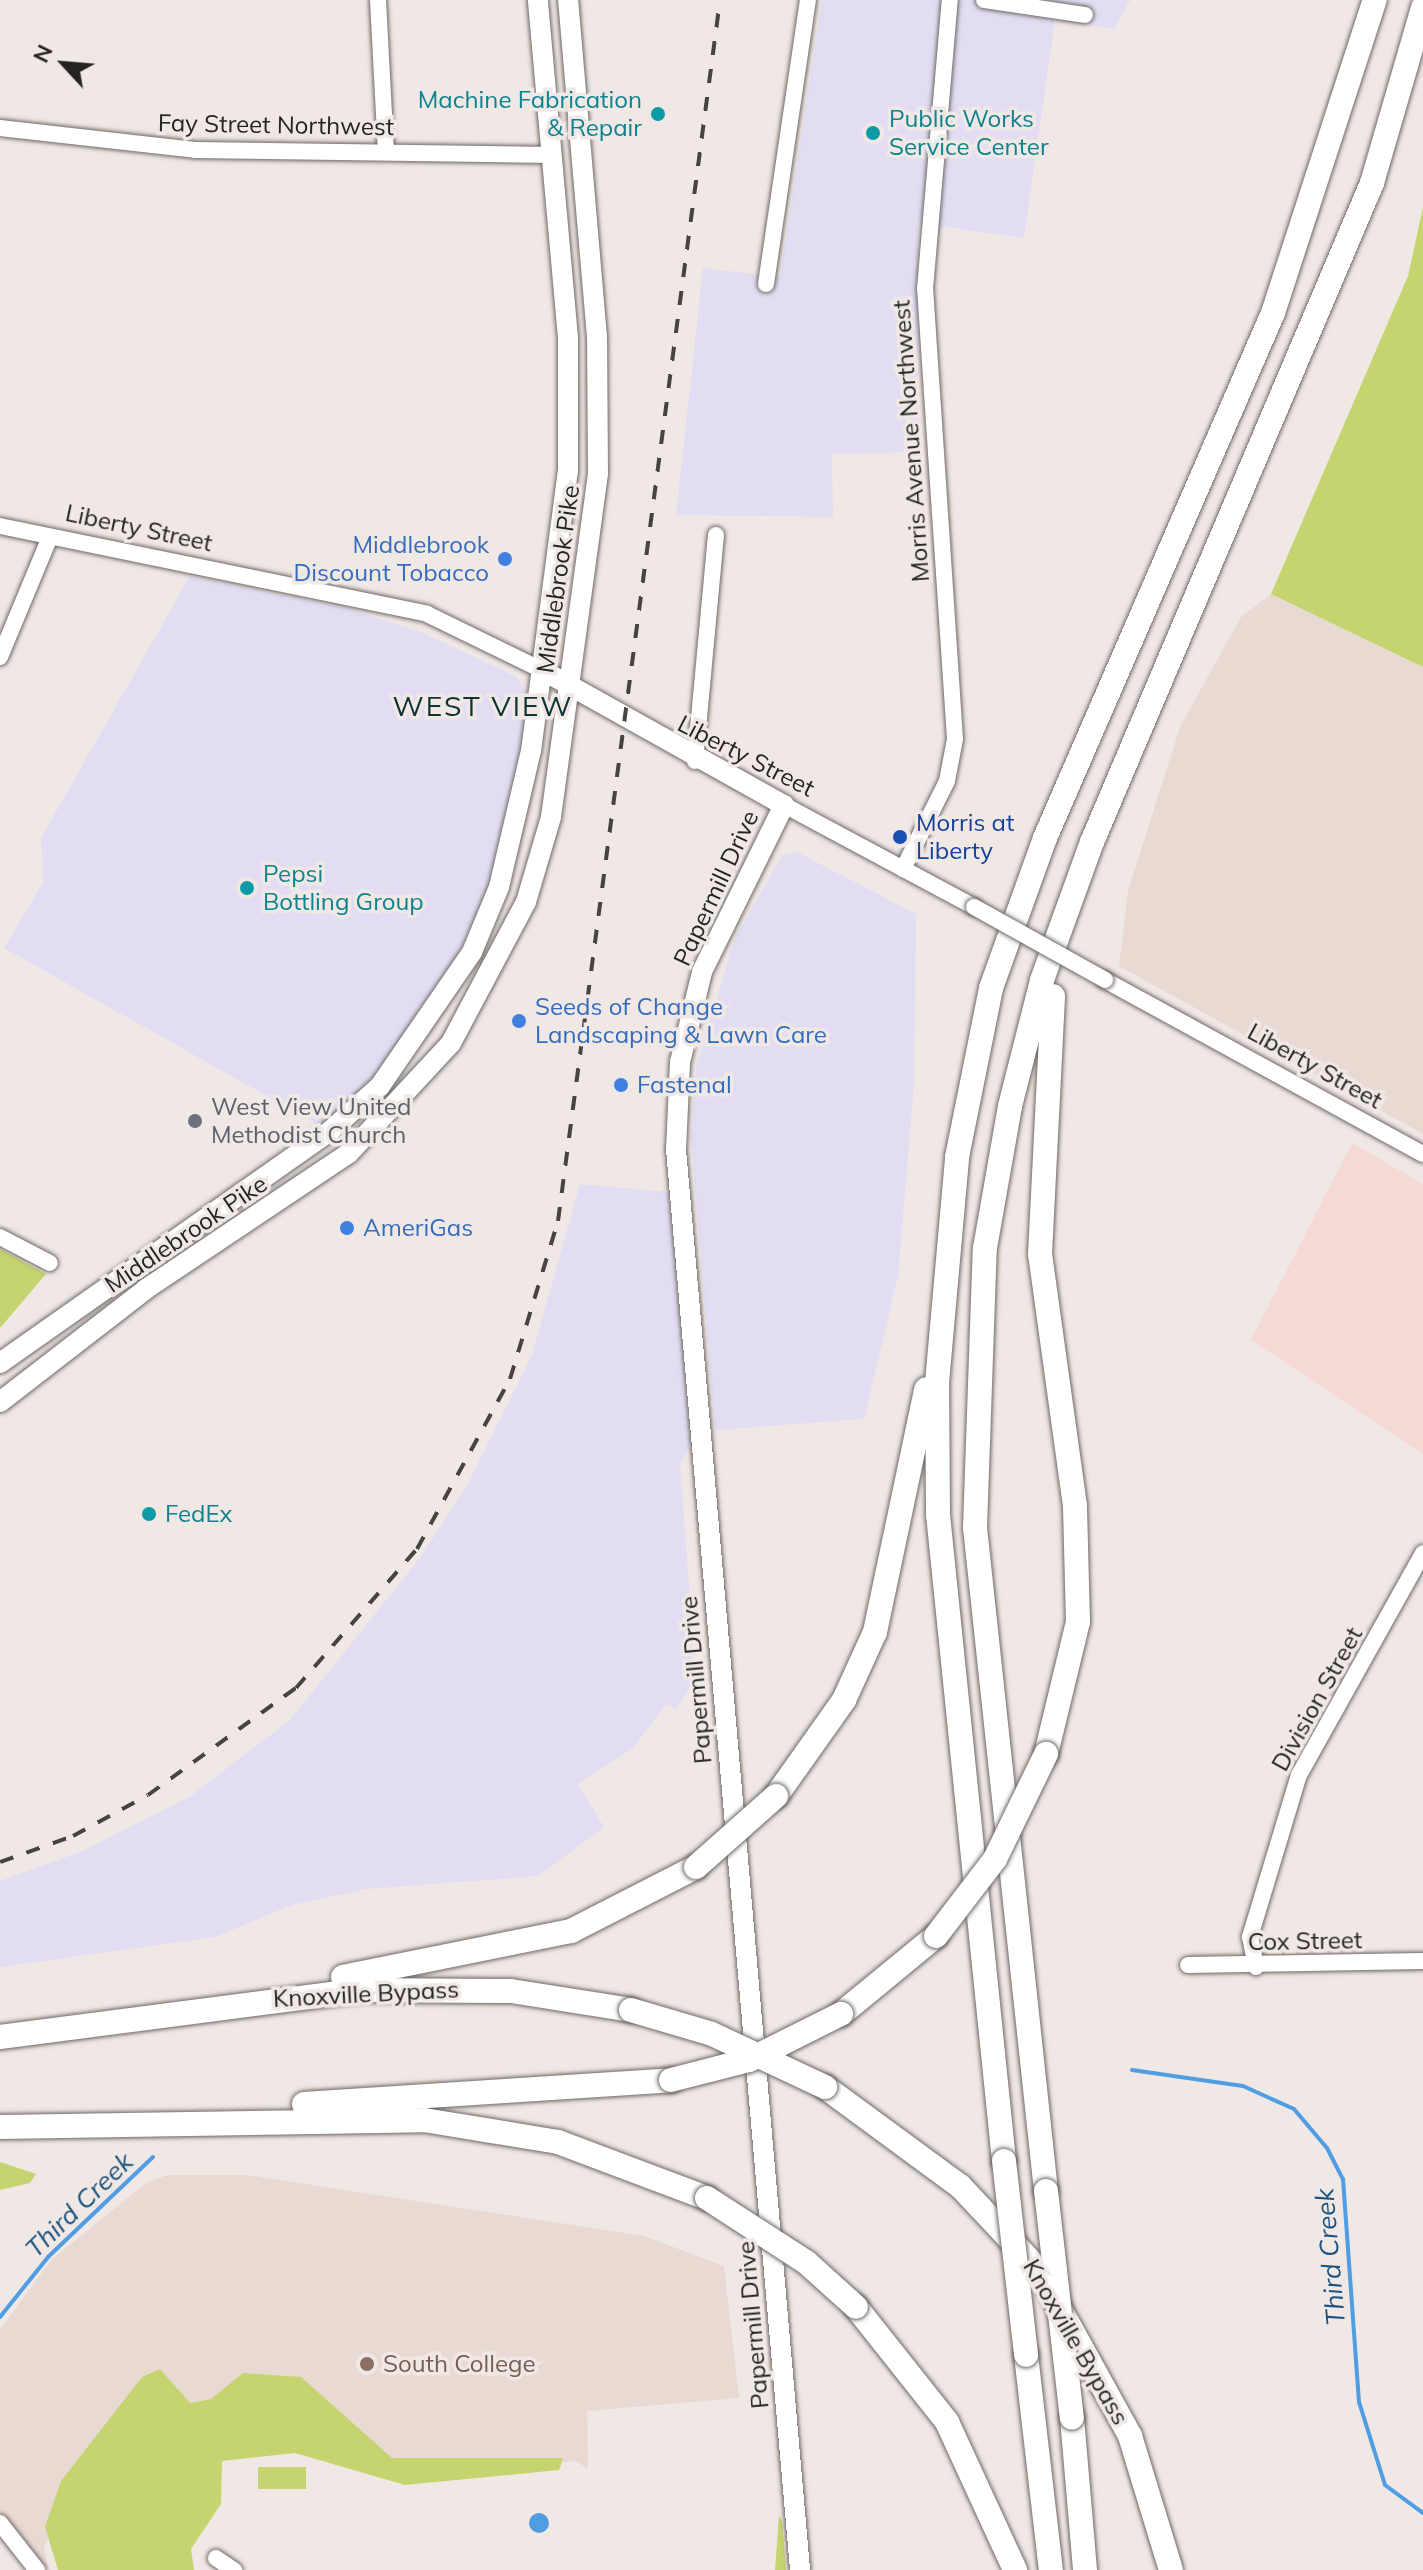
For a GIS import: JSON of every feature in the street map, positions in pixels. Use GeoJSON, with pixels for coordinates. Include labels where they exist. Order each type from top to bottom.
{"type":"FeatureCollection","features":[{"type":"Feature","properties":{"kind":"highway"},"geometry":{"type":"LineString","coordinates":[[1051,2570],[1004,2161],[938,1515],[937,1383],[957,1157],[991,988],[1045,838],[1273,313],[1375,0]]}},
{"type":"Feature","properties":{"kind":"highway"},"geometry":{"type":"LineString","coordinates":[[1085,2570],[1072,2418],[994,1750],[975,1528],[974,1393],[985,1248],[1010,1106],[1042,980],[1092,842],[1372,183],[1423,7]]}},
{"type":"Feature","properties":{"kind":"highway"},"geometry":{"type":"LineString","coordinates":[[183,2118],[244,2107],[671,2080],[749,2060],[841,2014],[936,1936],[995,1859],[1046,1754],[1078,1622],[1075,1506],[1040,1254],[1048,1015],[1092,842]]}},
{"type":"Feature","properties":{"kind":"highway"},"geometry":{"type":"LineString","coordinates":[[220,2004],[571,1931],[696,1867],[776,1796],[844,1700],[875,1632],[898,1551],[947,1257]]}},
{"type":"Feature","properties":{"kind":"highway","name":"Knoxville Bypass"},"geometry":{"type":"LineString","coordinates":[[0,2037],[220,2004],[428,1987],[631,2010],[712,2034],[825,2087],[960,2186],[1038,2269],[1130,2436],[1171,2570]]}},
{"type":"Feature","properties":{"kind":"highway"},"geometry":{"type":"LineString","coordinates":[[0,2127],[183,2118],[424,2120],[498,2129],[630,2163],[707,2198],[806,2262],[856,2307],[947,2422],[1015,2570]]}},
{"type":"Feature","properties":{"kind":"main road","name":"Middlebrook Pike"},"geometry":{"type":"LineString","coordinates":[[0,1363],[330,1131],[420,1036],[472,952],[499,887],[517,831],[568,471],[571,385],[538,0]]}},
{"type":"Feature","properties":{"kind":"main road","name":"Middlebrook Pike"},"geometry":{"type":"LineString","coordinates":[[0,1402],[146,1289],[348,1154],[434,1065],[484,990],[526,902],[551,817],[598,473],[600,385],[568,0]]}},
{"type":"Feature","properties":{"kind":"main road","name":"Liberty Street"},"geometry":{"type":"LineString","coordinates":[[542,670],[695,761],[784,805]]}},
{"type":"Feature","properties":{"kind":"main road","name":"Papermill Drive"},"geometry":{"type":"LineString","coordinates":[[784,805],[702,972],[680,1062],[676,1149],[800,2570]]}},
{"type":"Feature","properties":{"kind":"street"},"geometry":{"type":"LineString","coordinates":[[378,0],[386,151]]}},
{"type":"Feature","properties":{"kind":"street"},"geometry":{"type":"LineString","coordinates":[[766,284],[808,0]]}},
{"type":"Feature","properties":{"kind":"street","name":"Morris Avenue Northwest"},"geometry":{"type":"LineString","coordinates":[[903,869],[947,781],[955,739],[925,289],[950,0]]}},
{"type":"Feature","properties":{"kind":"street"},"geometry":{"type":"LineString","coordinates":[[984,0],[1085,15]]}},
{"type":"Feature","properties":{"kind":"street","name":"Fay Street Northwest"},"geometry":{"type":"LineString","coordinates":[[0,128],[195,150],[552,155]]}},
{"type":"Feature","properties":{"kind":"street","name":"Liberty Street"},"geometry":{"type":"LineString","coordinates":[[0,526],[427,614],[542,670]]}},
{"type":"Feature","properties":{"kind":"street"},"geometry":{"type":"LineString","coordinates":[[695,761],[716,535]]}},
{"type":"Feature","properties":{"kind":"street"},"geometry":{"type":"LineString","coordinates":[[0,657],[50,537]]}},
{"type":"Feature","properties":{"kind":"street","name":"Liberty Street"},"geometry":{"type":"LineString","coordinates":[[784,805],[1423,1154]]}},
{"type":"Feature","properties":{"kind":"street"},"geometry":{"type":"LineString","coordinates":[[0,1237],[50,1263]]}},
{"type":"Feature","properties":{"kind":"street","name":"Division Street"},"geometry":{"type":"LineString","coordinates":[[1256,1967],[1250,1937],[1299,1775],[1423,1553]]}},
{"type":"Feature","properties":{"kind":"street","name":"Cox Street"},"geometry":{"type":"LineString","coordinates":[[1188,1965],[1256,1967],[1423,1961]]}},
{"type":"Feature","properties":{"kind":"street"},"geometry":{"type":"LineString","coordinates":[[0,2523],[37,2570]]}},
{"type":"Feature","properties":{"kind":"street"},"geometry":{"type":"LineString","coordinates":[[216,2558],[234,2570]]}},
{"type":"Feature","properties":{"kind":"shaded area"},"geometry":{"type":"Polygon","coordinates":[[[822,0],[1130,0],[1115,29],[1055,20],[1024,238],[918,223],[918,452],[832,454],[833,517],[676,515],[703,268],[780,277],[822,0]]]}},
{"type":"Feature","properties":{"kind":"shaded area"},"geometry":{"type":"Polygon","coordinates":[[[190,576],[347,608],[426,634],[517,677],[529,697],[504,848],[465,950],[378,1075],[322,1127],[4,948],[43,882],[41,838],[190,576]]]}},
{"type":"Feature","properties":{"kind":"shaded area"},"geometry":{"type":"Polygon","coordinates":[[[1271,594],[1423,667],[1423,1134],[1119,966],[1128,891],[1180,727],[1241,617],[1271,594]]]}},
{"type":"Feature","properties":{"kind":"shaded area"},"geometry":{"type":"Polygon","coordinates":[[[797,852],[916,914],[914,1083],[898,1277],[864,1419],[715,1430],[691,1139],[696,1068],[734,940],[782,855],[797,852]]]}},
{"type":"Feature","properties":{"kind":"shaded area"},"geometry":{"type":"Polygon","coordinates":[[[1352,1143],[1423,1184],[1423,1454],[1251,1340],[1352,1143]]]}},
{"type":"Feature","properties":{"kind":"shaded area"},"geometry":{"type":"Polygon","coordinates":[[[580,1184],[669,1192],[691,1444],[680,1464],[693,1638],[689,1689],[676,1709],[666,1704],[633,1748],[578,1784],[604,1827],[538,1876],[367,1889],[292,1905],[215,1937],[0,1967],[0,1881],[80,1852],[189,1797],[289,1721],[420,1558],[469,1482],[532,1355],[580,1184]]]}},
{"type":"Feature","properties":{"kind":"shaded area","name":"South College"},"geometry":{"type":"Polygon","coordinates":[[[167,2175],[247,2175],[644,2236],[724,2266],[739,2398],[587,2411],[588,2469],[576,2461],[480,2470],[266,2446],[58,2513],[44,2548],[48,2569],[0,2512],[0,2330],[51,2260],[146,2183],[167,2175]]]}},
{"type":"Feature","properties":{"kind":"green space"},"geometry":{"type":"Polygon","coordinates":[[[1423,207],[1423,667],[1271,594],[1408,276],[1423,207]]]}},
{"type":"Feature","properties":{"kind":"green space"},"geometry":{"type":"Polygon","coordinates":[[[0,1249],[46,1274],[0,1328],[0,1249]]]}},
{"type":"Feature","properties":{"kind":"green space"},"geometry":{"type":"Polygon","coordinates":[[[0,2162],[36,2174],[30,2183],[0,2190],[0,2162]]]}},
{"type":"Feature","properties":{"kind":"green space"},"geometry":{"type":"Polygon","coordinates":[[[160,2369],[190,2403],[211,2399],[243,2373],[301,2377],[392,2458],[563,2458],[559,2470],[405,2485],[295,2453],[222,2461],[221,2504],[191,2549],[194,2570],[58,2570],[45,2527],[61,2481],[142,2377],[160,2369]]]}},
{"type":"Feature","properties":{"kind":"green space"},"geometry":{"type":"Polygon","coordinates":[[[258,2467],[306,2467],[306,2489],[258,2489],[258,2467]]]}},
{"type":"Feature","properties":{"kind":"green space"},"geometry":{"type":"Polygon","coordinates":[[[779,2516],[782,2521],[786,2570],[775,2570],[779,2516]]]}},
{"type":"Feature","properties":{"kind":"water"},"geometry":{"type":"Polygon","coordinates":[[[539,2513],[546,2516],[549,2523],[546,2530],[539,2533],[532,2530],[529,2523],[532,2516],[539,2513]]]}},
{"type":"Feature","properties":{"kind":"waterway","name":"Third Creek"},"geometry":{"type":"LineString","coordinates":[[1132,2070],[1243,2086],[1294,2109],[1327,2148],[1343,2179],[1359,2402],[1385,2485],[1423,2513]]}},
{"type":"Feature","properties":{"kind":"waterway","name":"Third Creek"},"geometry":{"type":"LineString","coordinates":[[0,2317],[48,2257],[153,2157]]}},
{"type":"Feature","properties":{"kind":"railway"},"geometry":{"type":"LineString","coordinates":[[0,1862],[73,1836],[148,1795],[296,1688],[417,1549],[510,1379],[558,1221],[720,0]]}},
{"type":"Feature","properties":{"kind":"place","name":"Machine Fabrication & Repair"},"geometry":{"type":"Point","coordinates":[658,114]}},
{"type":"Feature","properties":{"kind":"place","name":"Public Works Service Center"},"geometry":{"type":"Point","coordinates":[873,133]}},
{"type":"Feature","properties":{"kind":"place","name":"Middlebrook Discount Tobacco"},"geometry":{"type":"Point","coordinates":[505,559]}},
{"type":"Feature","properties":{"kind":"place","name":"Morris at Liberty"},"geometry":{"type":"Point","coordinates":[900,837]}},
{"type":"Feature","properties":{"kind":"place","name":"Pepsi Bottling Group"},"geometry":{"type":"Point","coordinates":[247,888]}},
{"type":"Feature","properties":{"kind":"place","name":"Seeds of Change Landscaping & Lawn Care"},"geometry":{"type":"Point","coordinates":[519,1021]}},
{"type":"Feature","properties":{"kind":"place","name":"Fastenal"},"geometry":{"type":"Point","coordinates":[621,1085]}},
{"type":"Feature","properties":{"kind":"place","name":"West View United Methodist Church"},"geometry":{"type":"Point","coordinates":[195,1121]}},
{"type":"Feature","properties":{"kind":"place","name":"AmeriGas"},"geometry":{"type":"Point","coordinates":[347,1228]}},
{"type":"Feature","properties":{"kind":"place","name":"FedEx"},"geometry":{"type":"Point","coordinates":[149,1514]}},
{"type":"Feature","properties":{"kind":"place","name":"South College"},"geometry":{"type":"Point","coordinates":[367,2364]}},
{"type":"Feature","properties":{"kind":"district","name":"WEST VIEW"},"geometry":{"type":"Point","coordinates":[483,706]}}]}
